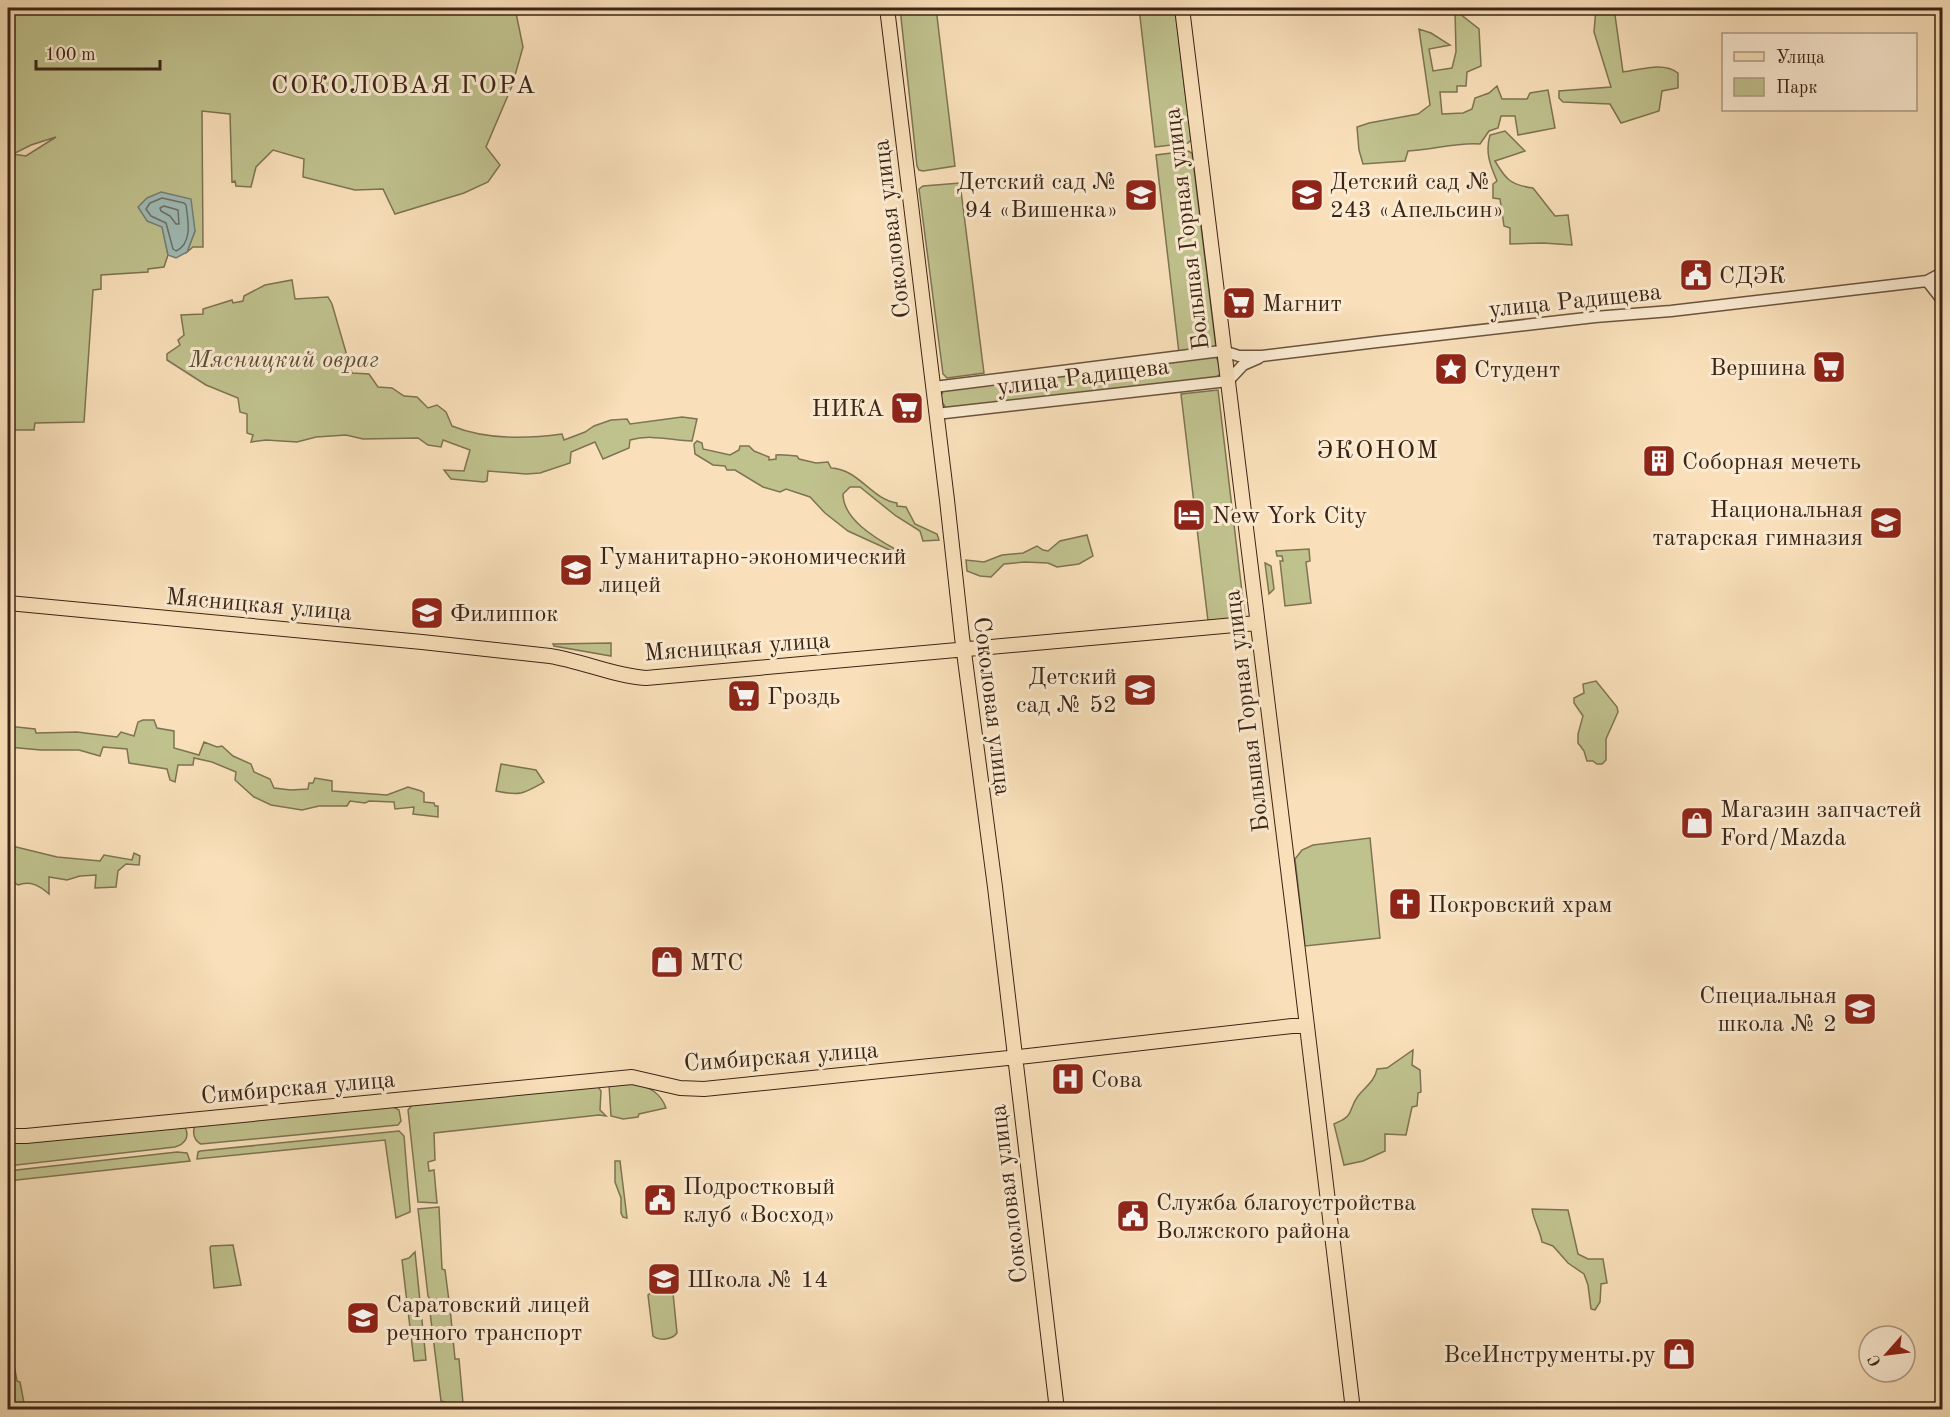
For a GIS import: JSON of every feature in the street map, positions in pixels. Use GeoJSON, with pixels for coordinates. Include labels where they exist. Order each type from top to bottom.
{"type":"FeatureCollection","features":[{"type":"Feature","properties":{"kind":"main road","name":"Соколовая улица"},"geometry":{"type":"LineString","coordinates":[[887,8],[1057,1410]]}},
{"type":"Feature","properties":{"kind":"main road","name":"Большая Горная улица"},"geometry":{"type":"LineString","coordinates":[[1182,8],[1353,1410]]}},
{"type":"Feature","properties":{"kind":"main road","name":"Мясницкая улица"},"geometry":{"type":"LineString","coordinates":[[8,603],[550,656],[646,678],[1257,623]]}},
{"type":"Feature","properties":{"kind":"main road","name":"Симбирская улица"},"geometry":{"type":"LineString","coordinates":[[8,1136],[632,1077],[680,1088],[704,1089],[1307,1026]]}},
{"type":"Feature","properties":{"kind":"street"},"geometry":{"type":"LineString","coordinates":[[1942,273],[1928,281],[1942,300]]}},
{"type":"Feature","properties":{"kind":"street","name":"улица Радищева"},"geometry":{"type":"LineString","coordinates":[[934,387],[1223,351],[1239,356],[1262,356],[1928,281]]}},
{"type":"Feature","properties":{"kind":"street"},"geometry":{"type":"LineString","coordinates":[[1942,282],[1942,300]]}},
{"type":"Feature","properties":{"kind":"street","name":"улица Радищева"},"geometry":{"type":"LineString","coordinates":[[936,414],[1228,381],[1243,365],[1262,356]]}},
{"type":"Feature","properties":{"kind":"green space"},"geometry":{"type":"Polygon","coordinates":[[[8,8],[515,8],[523,47],[512,86],[486,147],[500,165],[488,182],[464,193],[395,214],[383,189],[355,190],[303,177],[304,159],[273,150],[256,167],[251,187],[236,186],[235,181],[232,182],[230,114],[202,111],[203,247],[193,247],[187,252],[195,231],[147,221],[162,226],[168,255],[164,267],[148,269],[148,272],[101,275],[101,289],[93,290],[84,422],[35,423],[34,430],[8,430],[8,8]],[[56,137],[13,154],[26,156],[56,137]]]}},
{"type":"Feature","properties":{"kind":"green space"},"geometry":{"type":"Polygon","coordinates":[[[900,8],[936,8],[955,166],[923,171],[917,166],[900,8]]]}},
{"type":"Feature","properties":{"kind":"green space"},"geometry":{"type":"Polygon","coordinates":[[[1139,8],[1175,8],[1191,140],[1188,143],[1155,147],[1139,8]]]}},
{"type":"Feature","properties":{"kind":"green space"},"geometry":{"type":"Polygon","coordinates":[[[1596,8],[1614,8],[1623,72],[1658,67],[1672,69],[1678,73],[1678,88],[1662,91],[1659,111],[1621,123],[1610,104],[1563,102],[1559,98],[1559,91],[1611,87],[1594,32],[1596,8]]]}},
{"type":"Feature","properties":{"kind":"green space"},"geometry":{"type":"Polygon","coordinates":[[[1455,10],[1479,29],[1481,66],[1467,72],[1466,86],[1457,86],[1457,92],[1440,92],[1442,114],[1463,113],[1472,109],[1475,98],[1489,93],[1497,86],[1502,99],[1527,99],[1530,93],[1548,90],[1555,128],[1518,135],[1515,116],[1501,116],[1498,128],[1489,131],[1480,144],[1408,151],[1405,161],[1363,164],[1357,127],[1418,114],[1430,105],[1419,29],[1431,33],[1450,45],[1429,49],[1433,71],[1452,68],[1456,52],[1455,10]]]}},
{"type":"Feature","properties":{"kind":"green space"},"geometry":{"type":"Polygon","coordinates":[[[1505,131],[1525,151],[1495,161],[1502,173],[1519,185],[1533,188],[1555,216],[1568,215],[1572,245],[1510,244],[1510,228],[1504,226],[1500,199],[1493,198],[1493,184],[1497,181],[1488,153],[1490,135],[1505,131]]]}},
{"type":"Feature","properties":{"kind":"green space"},"geometry":{"type":"Polygon","coordinates":[[[1188,151],[1192,153],[1216,348],[1179,353],[1156,155],[1188,151]]]}},
{"type":"Feature","properties":{"kind":"green space"},"geometry":{"type":"Polygon","coordinates":[[[960,183],[984,373],[947,378],[943,374],[919,189],[923,186],[960,183]]]}},
{"type":"Feature","properties":{"kind":"green space","name":"Мясницкий овраг"},"geometry":{"type":"Polygon","coordinates":[[[292,280],[295,299],[328,297],[352,373],[369,374],[378,387],[392,388],[404,396],[417,397],[428,408],[437,405],[446,412],[452,426],[492,436],[534,437],[562,434],[564,440],[611,420],[627,419],[630,424],[682,417],[697,419],[692,441],[653,437],[638,438],[630,440],[629,448],[603,459],[595,442],[571,452],[570,463],[540,473],[488,471],[487,481],[484,482],[451,479],[444,470],[464,471],[470,450],[443,440],[441,447],[428,445],[418,438],[363,439],[346,435],[316,437],[297,442],[266,440],[251,442],[253,435],[247,433],[247,414],[240,412],[238,398],[206,385],[167,360],[167,354],[180,345],[178,340],[184,335],[181,315],[203,314],[203,309],[232,300],[233,303],[243,301],[244,296],[265,285],[292,280]]]}},
{"type":"Feature","properties":{"kind":"green space"},"geometry":{"type":"Polygon","coordinates":[[[1212,356],[1218,361],[1220,374],[1215,378],[946,408],[940,399],[943,391],[1212,356]]]}},
{"type":"Feature","properties":{"kind":"green space"},"geometry":{"type":"Polygon","coordinates":[[[1218,390],[1245,617],[1208,621],[1181,394],[1218,390]]]}},
{"type":"Feature","properties":{"kind":"green space"},"geometry":{"type":"Polygon","coordinates":[[[697,441],[702,443],[703,449],[730,455],[739,450],[740,446],[749,446],[754,451],[769,457],[769,460],[776,459],[776,455],[781,455],[797,456],[799,459],[816,463],[828,462],[831,468],[850,473],[888,501],[897,503],[897,506],[906,507],[915,524],[937,534],[939,540],[923,541],[920,531],[896,516],[860,487],[850,487],[843,494],[848,512],[862,527],[895,549],[896,553],[848,531],[825,513],[810,497],[786,489],[780,492],[763,487],[735,470],[713,465],[695,454],[694,444],[697,441]]]}},
{"type":"Feature","properties":{"kind":"green space"},"geometry":{"type":"Polygon","coordinates":[[[1087,535],[1093,556],[1079,564],[1057,567],[1048,563],[1004,564],[991,577],[967,571],[966,560],[984,562],[1002,555],[1023,553],[1037,546],[1048,551],[1060,541],[1087,535]]]}},
{"type":"Feature","properties":{"kind":"green space"},"geometry":{"type":"Polygon","coordinates":[[[1309,549],[1310,561],[1306,562],[1311,603],[1285,606],[1280,561],[1283,561],[1282,556],[1277,556],[1276,551],[1309,549]]]}},
{"type":"Feature","properties":{"kind":"green space"},"geometry":{"type":"Polygon","coordinates":[[[1265,563],[1271,566],[1274,589],[1269,594],[1265,563]]]}},
{"type":"Feature","properties":{"kind":"green space"},"geometry":{"type":"Polygon","coordinates":[[[611,643],[611,656],[553,644],[611,643]]]}},
{"type":"Feature","properties":{"kind":"green space"},"geometry":{"type":"Polygon","coordinates":[[[1596,681],[1617,707],[1618,712],[1606,739],[1606,760],[1602,764],[1587,761],[1578,743],[1583,716],[1574,703],[1574,698],[1584,693],[1583,684],[1596,681]]]}},
{"type":"Feature","properties":{"kind":"green space"},"geometry":{"type":"Polygon","coordinates":[[[154,720],[157,728],[174,731],[174,748],[199,755],[204,742],[217,747],[222,746],[233,756],[251,764],[254,772],[270,779],[274,788],[308,789],[309,783],[313,783],[315,778],[332,781],[332,791],[387,795],[408,787],[424,793],[424,802],[438,806],[438,817],[413,814],[414,807],[395,809],[394,802],[350,801],[347,806],[319,806],[302,810],[271,805],[254,797],[235,780],[236,772],[212,762],[194,758],[193,765],[178,765],[175,782],[170,780],[167,769],[129,763],[127,749],[103,747],[100,756],[79,750],[8,747],[8,726],[35,729],[36,733],[77,732],[117,737],[121,732],[134,736],[138,722],[154,720]]]}},
{"type":"Feature","properties":{"kind":"green space"},"geometry":{"type":"Polygon","coordinates":[[[501,764],[536,770],[544,782],[521,793],[496,791],[501,764]]]}},
{"type":"Feature","properties":{"kind":"green space"},"geometry":{"type":"Polygon","coordinates":[[[1370,838],[1380,938],[1305,946],[1295,859],[1302,850],[1313,845],[1370,838]]]}},
{"type":"Feature","properties":{"kind":"green space"},"geometry":{"type":"Polygon","coordinates":[[[8,845],[57,857],[100,861],[104,855],[132,860],[134,853],[140,856],[139,865],[126,864],[118,871],[116,887],[95,888],[96,875],[67,880],[49,877],[49,894],[35,885],[27,883],[18,885],[8,879],[8,845]]]}},
{"type":"Feature","properties":{"kind":"green space"},"geometry":{"type":"Polygon","coordinates":[[[1413,1050],[1412,1065],[1420,1070],[1421,1092],[1418,1093],[1417,1106],[1412,1107],[1406,1135],[1385,1134],[1385,1151],[1363,1161],[1344,1165],[1334,1124],[1348,1115],[1377,1069],[1387,1068],[1413,1050]]]}},
{"type":"Feature","properties":{"kind":"green space"},"geometry":{"type":"Polygon","coordinates":[[[634,1083],[653,1091],[661,1098],[666,1108],[639,1114],[638,1117],[623,1119],[611,1116],[609,1085],[634,1083]]]}},
{"type":"Feature","properties":{"kind":"green space"},"geometry":{"type":"Polygon","coordinates":[[[598,1087],[601,1091],[600,1110],[606,1116],[434,1133],[435,1160],[428,1162],[429,1171],[434,1170],[437,1203],[418,1202],[408,1110],[413,1104],[598,1087]]]}},
{"type":"Feature","properties":{"kind":"green space"},"geometry":{"type":"Polygon","coordinates":[[[391,1106],[399,1110],[401,1121],[398,1125],[201,1144],[195,1139],[194,1133],[195,1125],[391,1106]]]}},
{"type":"Feature","properties":{"kind":"green space"},"geometry":{"type":"Polygon","coordinates":[[[185,1127],[186,1140],[175,1147],[8,1166],[8,1144],[12,1143],[185,1127]]]}},
{"type":"Feature","properties":{"kind":"green space"},"geometry":{"type":"Polygon","coordinates":[[[399,1131],[404,1136],[410,1212],[396,1218],[385,1140],[197,1159],[200,1151],[399,1131]]]}},
{"type":"Feature","properties":{"kind":"green space"},"geometry":{"type":"Polygon","coordinates":[[[177,1152],[187,1153],[190,1161],[8,1181],[8,1171],[177,1152]]]}},
{"type":"Feature","properties":{"kind":"green space"},"geometry":{"type":"Polygon","coordinates":[[[615,1161],[620,1161],[627,1218],[621,1213],[621,1198],[615,1182],[615,1161]]]}},
{"type":"Feature","properties":{"kind":"green space"},"geometry":{"type":"Polygon","coordinates":[[[439,1207],[442,1269],[445,1270],[449,1301],[440,1302],[428,1296],[418,1209],[439,1207]]]}},
{"type":"Feature","properties":{"kind":"green space"},"geometry":{"type":"Polygon","coordinates":[[[1532,1209],[1568,1210],[1578,1254],[1588,1259],[1603,1259],[1607,1283],[1601,1284],[1600,1302],[1595,1310],[1591,1309],[1584,1274],[1568,1263],[1553,1246],[1542,1242],[1532,1209]]]}},
{"type":"Feature","properties":{"kind":"green space"},"geometry":{"type":"Polygon","coordinates":[[[233,1245],[241,1285],[214,1288],[210,1248],[211,1246],[233,1245]]]}},
{"type":"Feature","properties":{"kind":"green space"},"geometry":{"type":"Polygon","coordinates":[[[415,1252],[426,1360],[414,1361],[402,1260],[409,1258],[415,1252]]]}},
{"type":"Feature","properties":{"kind":"green space"},"geometry":{"type":"Polygon","coordinates":[[[669,1289],[673,1293],[677,1333],[669,1338],[659,1339],[653,1336],[648,1295],[653,1291],[669,1289]]]}},
{"type":"Feature","properties":{"kind":"green space"},"geometry":{"type":"Polygon","coordinates":[[[431,1308],[450,1308],[455,1359],[459,1359],[463,1403],[450,1404],[441,1401],[430,1312],[431,1308]]]}},
{"type":"Feature","properties":{"kind":"green space"},"geometry":{"type":"Polygon","coordinates":[[[13,1359],[25,1408],[15,1409],[8,1363],[13,1359]]]}},
{"type":"Feature","properties":{"kind":"water"},"geometry":{"type":"Polygon","coordinates":[[[161,192],[191,199],[195,231],[187,252],[176,258],[168,255],[162,227],[147,221],[138,207],[147,198],[161,192]]]}},
{"type":"Feature","properties":{"kind":"place","name":"Детский сад № 94 «Вишенка»"},"geometry":{"type":"Point","coordinates":[1141,195]}},
{"type":"Feature","properties":{"kind":"place","name":"Детский сад № 243 «Апельсин»"},"geometry":{"type":"Point","coordinates":[1307,195]}},
{"type":"Feature","properties":{"kind":"place","name":"СДЭК"},"geometry":{"type":"Point","coordinates":[1696,275]}},
{"type":"Feature","properties":{"kind":"place","name":"Магнит"},"geometry":{"type":"Point","coordinates":[1239,303]}},
{"type":"Feature","properties":{"kind":"place","name":"Вершина"},"geometry":{"type":"Point","coordinates":[1829,367]}},
{"type":"Feature","properties":{"kind":"place","name":"Студент"},"geometry":{"type":"Point","coordinates":[1451,369]}},
{"type":"Feature","properties":{"kind":"place","name":"НИКА"},"geometry":{"type":"Point","coordinates":[907,408]}},
{"type":"Feature","properties":{"kind":"place","name":"Соборная мечеть"},"geometry":{"type":"Point","coordinates":[1659,461]}},
{"type":"Feature","properties":{"kind":"place","name":"New York City"},"geometry":{"type":"Point","coordinates":[1189,515]}},
{"type":"Feature","properties":{"kind":"place","name":"Национальная татарская гимназия"},"geometry":{"type":"Point","coordinates":[1886,523]}},
{"type":"Feature","properties":{"kind":"place","name":"Гуманитарно-экономический лицей"},"geometry":{"type":"Point","coordinates":[576,570]}},
{"type":"Feature","properties":{"kind":"place","name":"Филиппок"},"geometry":{"type":"Point","coordinates":[427,613]}},
{"type":"Feature","properties":{"kind":"place","name":"Детский сад № 52"},"geometry":{"type":"Point","coordinates":[1140,690]}},
{"type":"Feature","properties":{"kind":"place","name":"Гроздь"},"geometry":{"type":"Point","coordinates":[744,696]}},
{"type":"Feature","properties":{"kind":"place","name":"Магазин запчастей Ford/Mazda"},"geometry":{"type":"Point","coordinates":[1697,823]}},
{"type":"Feature","properties":{"kind":"place","name":"Покровский храм"},"geometry":{"type":"Point","coordinates":[1405,904]}},
{"type":"Feature","properties":{"kind":"place","name":"МТС"},"geometry":{"type":"Point","coordinates":[667,962]}},
{"type":"Feature","properties":{"kind":"place","name":"Специальная школа № 2"},"geometry":{"type":"Point","coordinates":[1860,1009]}},
{"type":"Feature","properties":{"kind":"place","name":"Сова"},"geometry":{"type":"Point","coordinates":[1068,1079]}},
{"type":"Feature","properties":{"kind":"place","name":"Подростковый клуб «Восход»"},"geometry":{"type":"Point","coordinates":[660,1200]}},
{"type":"Feature","properties":{"kind":"place","name":"Служба благоустройства Волжского района"},"geometry":{"type":"Point","coordinates":[1133,1216]}},
{"type":"Feature","properties":{"kind":"place","name":"Школа № 14"},"geometry":{"type":"Point","coordinates":[664,1279]}},
{"type":"Feature","properties":{"kind":"place","name":"Саратовский лицей речного транспорт"},"geometry":{"type":"Point","coordinates":[363,1318]}},
{"type":"Feature","properties":{"kind":"place","name":"ВсеИнструменты.ру"},"geometry":{"type":"Point","coordinates":[1679,1354]}},
{"type":"Feature","properties":{"kind":"district","name":"СОКОЛОВАЯ ГОРА"},"geometry":{"type":"Point","coordinates":[404,84]}},
{"type":"Feature","properties":{"kind":"district","name":"ЭКОНОМ"},"geometry":{"type":"Point","coordinates":[1378,449]}}]}
